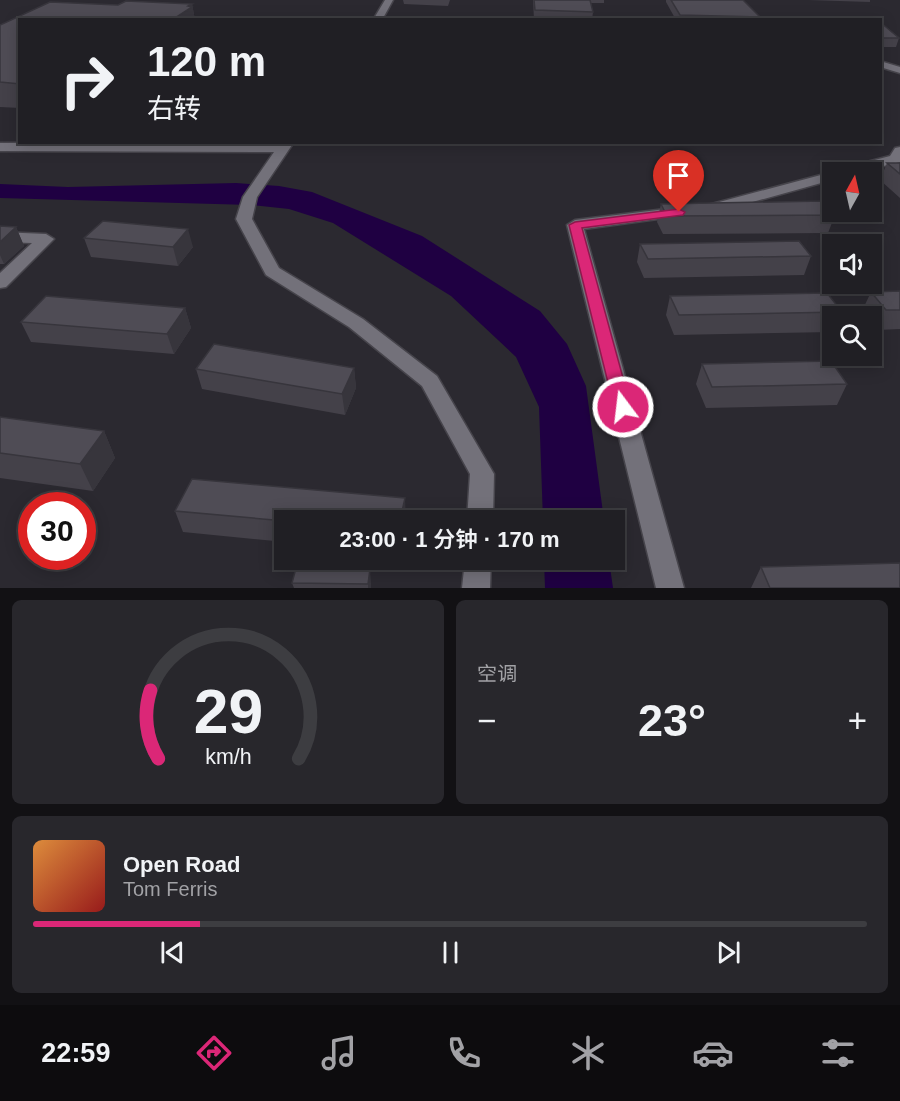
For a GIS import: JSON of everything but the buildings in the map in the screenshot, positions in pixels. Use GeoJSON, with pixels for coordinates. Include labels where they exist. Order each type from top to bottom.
{"type":"FeatureCollection","features":[{"type":"Feature","properties":{"kind":"street"},"geometry":{"type":"LineString","coordinates":[[378,18],[389,0]]}},
{"type":"Feature","properties":{"kind":"street"},"geometry":{"type":"LineString","coordinates":[[882,65],[900,70]]}},
{"type":"Feature","properties":{"kind":"street"},"geometry":{"type":"LineString","coordinates":[[0,147],[286,145]]}},
{"type":"Feature","properties":{"kind":"street"},"geometry":{"type":"LineString","coordinates":[[286,145],[250,197],[244,219],[272,271],[356,323],[430,381],[482,474],[480,510]]}},
{"type":"Feature","properties":{"kind":"street"},"geometry":{"type":"LineString","coordinates":[[880,162],[898,157]]}},
{"type":"Feature","properties":{"kind":"street"},"geometry":{"type":"LineString","coordinates":[[670,588],[575,225],[720,207],[822,179]]}},
{"type":"Feature","properties":{"kind":"street"},"geometry":{"type":"LineString","coordinates":[[0,237],[46,239],[0,283]]}},
{"type":"Feature","properties":{"kind":"street"},"geometry":{"type":"LineString","coordinates":[[476,588],[477,570]]}},
{"type":"Feature","properties":{"kind":"shaded area"},"geometry":{"type":"Polygon","coordinates":[[[236,183],[279,186],[312,192],[422,236],[540,311],[567,344],[586,386],[603,510],[543,510],[539,407],[516,357],[451,296],[333,223],[289,209],[251,205],[0,198],[0,184],[68,187],[236,183]]]}},
{"type":"Feature","properties":{"kind":"shaded area"},"geometry":{"type":"Polygon","coordinates":[[[544,570],[610,570],[613,588],[545,588],[544,570]]]}},
{"type":"Feature","properties":{"kind":"route"},"geometry":{"type":"LineString","coordinates":[[623,407],[575,225],[679,212]]}}]}
